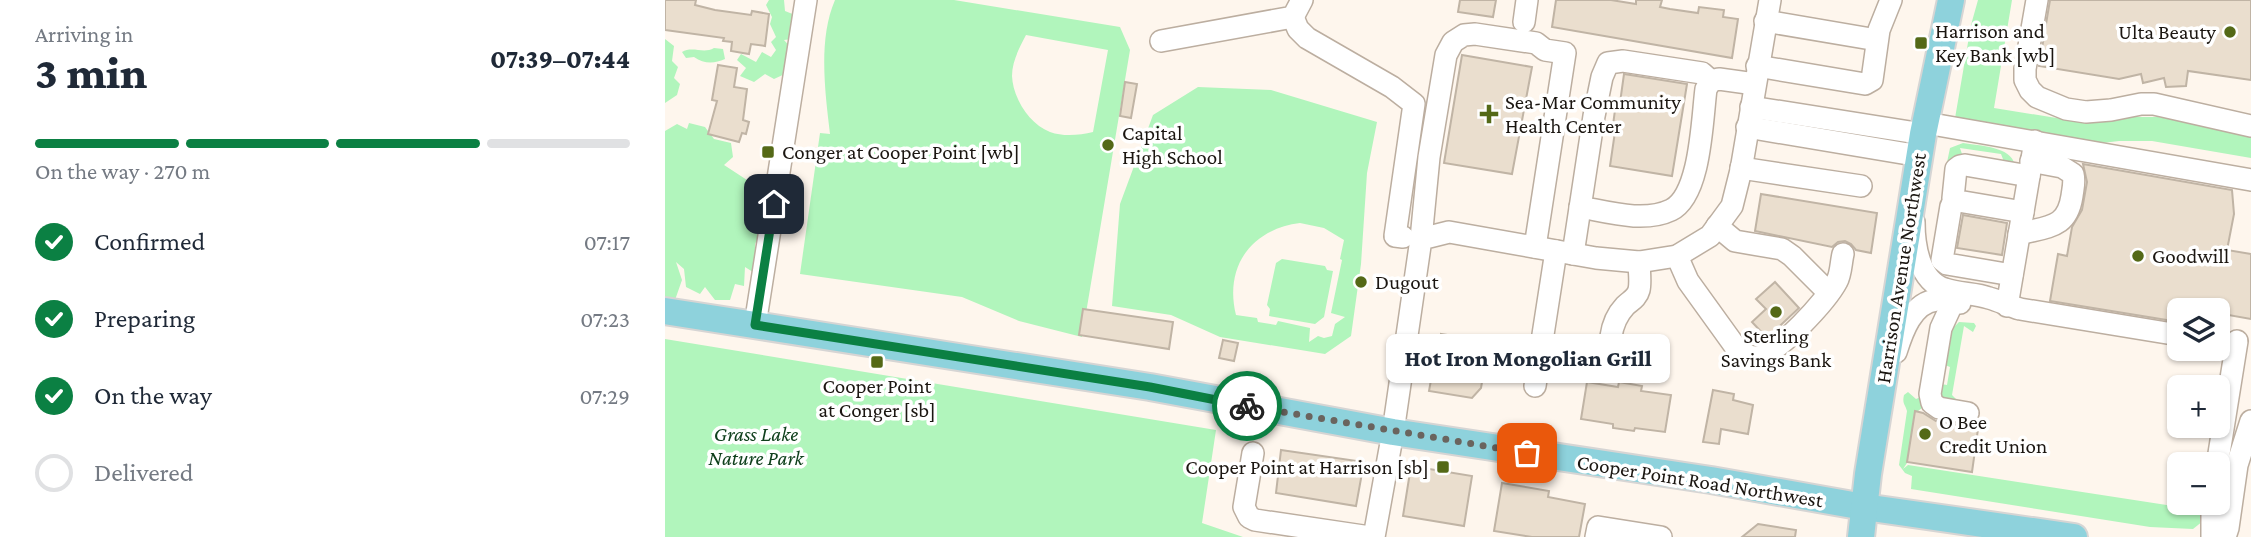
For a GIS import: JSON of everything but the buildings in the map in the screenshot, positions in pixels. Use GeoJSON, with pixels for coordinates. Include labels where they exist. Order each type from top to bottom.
{"type":"FeatureCollection","features":[{"type":"Feature","properties":{"kind":"main road","name":"Harrison Avenue Northwest"},"geometry":{"type":"LineString","coordinates":[[1861,537],[1882,386],[1923,138],[1951,0]]}},
{"type":"Feature","properties":{"kind":"main road","name":"Cooper Point Road Northwest"},"geometry":{"type":"LineString","coordinates":[[665,311],[1150,387],[1393,432],[1711,480],[1864,507],[2074,537]]}},
{"type":"Feature","properties":{"kind":"street"},"geometry":{"type":"LineString","coordinates":[[755,325],[806,0]]}},
{"type":"Feature","properties":{"kind":"street"},"geometry":{"type":"LineString","coordinates":[[1524,22],[1527,0]]}},
{"type":"Feature","properties":{"kind":"street"},"geometry":{"type":"LineString","coordinates":[[1161,41],[1297,9],[1298,29],[1307,38],[1392,86],[1414,104],[1395,236],[1412,238],[1449,232],[1565,253],[1639,262],[1677,256],[1710,236],[1732,206],[1770,0]]}},
{"type":"Feature","properties":{"kind":"street"},"geometry":{"type":"LineString","coordinates":[[1535,386],[1565,253],[1580,207],[1602,77],[1608,63],[1623,61],[1702,73],[1711,80],[1756,75],[1865,84],[1872,79],[1879,30],[1891,0]]}},
{"type":"Feature","properties":{"kind":"street"},"geometry":{"type":"LineString","coordinates":[[2037,0],[2025,80],[2037,97],[2058,106],[2086,112],[2154,104],[2251,126]]}},
{"type":"Feature","properties":{"kind":"street"},"geometry":{"type":"LineString","coordinates":[[1765,21],[1877,40]]}},
{"type":"Feature","properties":{"kind":"street"},"geometry":{"type":"LineString","coordinates":[[1253,453],[1244,507],[1249,517],[1372,537],[1393,432],[1412,238],[1446,55],[1453,42],[1464,35],[1475,34],[1536,43],[1545,50],[1565,53],[1535,247]]}},
{"type":"Feature","properties":{"kind":"street"},"geometry":{"type":"LineString","coordinates":[[1580,207],[1628,215],[1660,213],[1673,209],[1691,186],[1706,89],[1711,80]]}},
{"type":"Feature","properties":{"kind":"street"},"geometry":{"type":"LineString","coordinates":[[1749,117],[1923,138],[2032,159],[2062,167],[2073,174],[2075,180],[2068,216],[2060,222],[2019,234]]}},
{"type":"Feature","properties":{"kind":"street"},"geometry":{"type":"LineString","coordinates":[[2007,306],[2032,159]]}},
{"type":"Feature","properties":{"kind":"street"},"geometry":{"type":"LineString","coordinates":[[2023,212],[1953,198],[1956,169],[1960,166],[2032,159],[2251,180]]}},
{"type":"Feature","properties":{"kind":"street"},"geometry":{"type":"LineString","coordinates":[[1741,168],[1861,186]]}},
{"type":"Feature","properties":{"kind":"street"},"geometry":{"type":"LineString","coordinates":[[1913,199],[1918,254],[1933,282],[1941,288],[1988,297],[2007,306]]}},
{"type":"Feature","properties":{"kind":"street"},"geometry":{"type":"LineString","coordinates":[[1958,201],[1951,206],[1942,260],[1947,264],[2012,275]]}},
{"type":"Feature","properties":{"kind":"street"},"geometry":{"type":"LineString","coordinates":[[1717,226],[1735,241],[1782,249],[1793,256],[1828,292]]}},
{"type":"Feature","properties":{"kind":"street"},"geometry":{"type":"LineString","coordinates":[[1677,256],[1688,281],[1737,349],[1748,356],[1757,357],[1782,343],[1800,328],[1838,280],[1843,254]]}},
{"type":"Feature","properties":{"kind":"street"},"geometry":{"type":"LineString","coordinates":[[1614,370],[1610,350],[1612,331],[1622,309],[1635,298],[1639,290],[1639,262]]}},
{"type":"Feature","properties":{"kind":"street"},"geometry":{"type":"LineString","coordinates":[[1882,386],[1901,337],[1917,310],[1938,299],[1986,307],[2007,306],[2167,333]]}},
{"type":"Feature","properties":{"kind":"street"},"geometry":{"type":"LineString","coordinates":[[1953,302],[1941,328],[1930,394],[1932,403],[1939,408],[1968,413]]}},
{"type":"Feature","properties":{"kind":"street"},"geometry":{"type":"LineString","coordinates":[[2219,452],[2235,341]]}},
{"type":"Feature","properties":{"kind":"street"},"geometry":{"type":"LineString","coordinates":[[2225,537],[2237,465],[2247,454],[2251,421]]}},
{"type":"Feature","properties":{"kind":"street"},"geometry":{"type":"LineString","coordinates":[[2212,515],[2212,537]]}},
{"type":"Feature","properties":{"kind":"street"},"geometry":{"type":"LineString","coordinates":[[1596,537],[1598,527],[1661,537]]}},
{"type":"Feature","properties":{"kind":"green space"},"geometry":{"type":"Polygon","coordinates":[[[769,0],[784,0],[785,11],[795,15],[792,39],[784,40],[792,49],[790,60],[785,64],[788,67],[787,73],[774,79],[765,74],[754,82],[740,76],[746,68],[737,60],[741,54],[756,62],[762,52],[771,57],[776,50],[771,42],[776,37],[770,24],[772,17],[766,5],[769,0]]]}},
{"type":"Feature","properties":{"kind":"green space"},"geometry":{"type":"Polygon","coordinates":[[[835,0],[954,0],[1120,27],[1130,50],[1082,337],[1019,321],[962,297],[800,274],[820,133],[830,134],[824,66],[826,31],[835,0]],[[1026,35],[1018,50],[1012,76],[1015,93],[1029,117],[1055,134],[1093,132],[1108,50],[1026,35]]]}},
{"type":"Feature","properties":{"kind":"green space"},"geometry":{"type":"Polygon","coordinates":[[[1978,0],[2012,0],[1994,108],[2081,122],[2124,117],[2158,117],[2251,133],[2251,158],[2152,141],[2119,141],[2077,146],[1954,124],[1971,25],[1978,0]]]}},
{"type":"Feature","properties":{"kind":"green space"},"geometry":{"type":"Polygon","coordinates":[[[665,39],[674,46],[672,61],[678,67],[674,78],[680,84],[677,95],[665,103],[665,39]]]}},
{"type":"Feature","properties":{"kind":"green space"},"geometry":{"type":"Polygon","coordinates":[[[723,49],[725,59],[705,62],[694,57],[686,58],[682,52],[706,50],[723,49]]]}},
{"type":"Feature","properties":{"kind":"green space"},"geometry":{"type":"Polygon","coordinates":[[[1198,87],[1271,90],[1377,122],[1367,173],[1361,264],[1351,336],[1325,354],[1220,337],[1171,315],[1112,306],[1120,204],[1153,115],[1198,87]],[[1300,223],[1268,233],[1255,242],[1238,266],[1234,281],[1236,315],[1257,318],[1258,322],[1276,325],[1278,321],[1310,328],[1309,342],[1318,336],[1332,336],[1335,324],[1345,317],[1331,313],[1344,240],[1324,228],[1300,223]]]}},
{"type":"Feature","properties":{"kind":"green space"},"geometry":{"type":"Polygon","coordinates":[[[689,123],[705,127],[714,139],[731,143],[733,157],[724,165],[747,180],[758,195],[758,207],[767,218],[755,244],[756,274],[745,267],[744,286],[735,284],[730,300],[715,300],[705,287],[700,294],[686,287],[684,269],[676,262],[682,280],[675,300],[665,299],[665,131],[677,124],[687,129],[689,123]]]}},
{"type":"Feature","properties":{"kind":"green space"},"geometry":{"type":"Polygon","coordinates":[[[1963,143],[2001,150],[2015,165],[2006,167],[2001,154],[1960,148],[1963,157],[1945,172],[1950,148],[1963,143]]]}},
{"type":"Feature","properties":{"kind":"green space"},"geometry":{"type":"Polygon","coordinates":[[[1282,259],[1325,266],[1327,270],[1333,271],[1324,317],[1315,324],[1269,316],[1270,309],[1267,305],[1276,263],[1282,259]]]}},
{"type":"Feature","properties":{"kind":"green space"},"geometry":{"type":"Polygon","coordinates":[[[1959,322],[1974,323],[1976,326],[1973,332],[1964,326],[1952,395],[1959,402],[1957,406],[1942,398],[1941,384],[1947,385],[1950,367],[1945,365],[1951,330],[1959,322]]]}},
{"type":"Feature","properties":{"kind":"green space","name":"Grass Lake Nature Park"},"geometry":{"type":"Polygon","coordinates":[[[665,339],[1216,430],[1202,523],[1243,537],[665,537],[665,339]]]}},
{"type":"Feature","properties":{"kind":"green space"},"geometry":{"type":"Polygon","coordinates":[[[1908,392],[1916,399],[1921,397],[1922,408],[1914,414],[1907,463],[1903,469],[1908,465],[2167,505],[2167,515],[2202,515],[2203,521],[2193,529],[2150,527],[1911,489],[1912,476],[1905,473],[1899,465],[1907,411],[1904,395],[1908,392]]]}},
{"type":"Feature","properties":{"kind":"way so far"},"geometry":{"type":"LineString","coordinates":[[1247,406],[1527,453]]}},
{"type":"Feature","properties":{"kind":"place","name":"Ulta Beauty"},"geometry":{"type":"Point","coordinates":[2230,32]}},
{"type":"Feature","properties":{"kind":"place","name":"Harrison and Key Bank [wb]"},"geometry":{"type":"Point","coordinates":[1921,43]}},
{"type":"Feature","properties":{"kind":"place","name":"Sea-Mar Community Health Center"},"geometry":{"type":"Point","coordinates":[1489,114]}},
{"type":"Feature","properties":{"kind":"place","name":"Capital High School"},"geometry":{"type":"Point","coordinates":[1108,145]}},
{"type":"Feature","properties":{"kind":"place","name":"Conger at Cooper Point [wb]"},"geometry":{"type":"Point","coordinates":[768,152]}},
{"type":"Feature","properties":{"kind":"place","name":"Goodwill"},"geometry":{"type":"Point","coordinates":[2138,256]}},
{"type":"Feature","properties":{"kind":"place","name":"Dugout"},"geometry":{"type":"Point","coordinates":[1361,282]}},
{"type":"Feature","properties":{"kind":"place","name":"Sterling Savings Bank"},"geometry":{"type":"Point","coordinates":[1776,312]}},
{"type":"Feature","properties":{"kind":"place","name":"Cooper Point at Conger [sb]"},"geometry":{"type":"Point","coordinates":[877,362]}},
{"type":"Feature","properties":{"kind":"place","name":"O Bee Credit Union"},"geometry":{"type":"Point","coordinates":[1925,434]}},
{"type":"Feature","properties":{"kind":"place","name":"Hot Iron Mongolian Grill"},"geometry":{"type":"Point","coordinates":[1527,453]}},
{"type":"Feature","properties":{"kind":"place","name":"Cooper Point at Harrison [sb]"},"geometry":{"type":"Point","coordinates":[1443,467]}},
{"type":"Feature","properties":{"kind":"route"},"geometry":{"type":"LineString","coordinates":[[774,204],[755,325],[1150,387],[1247,406]]}}]}
